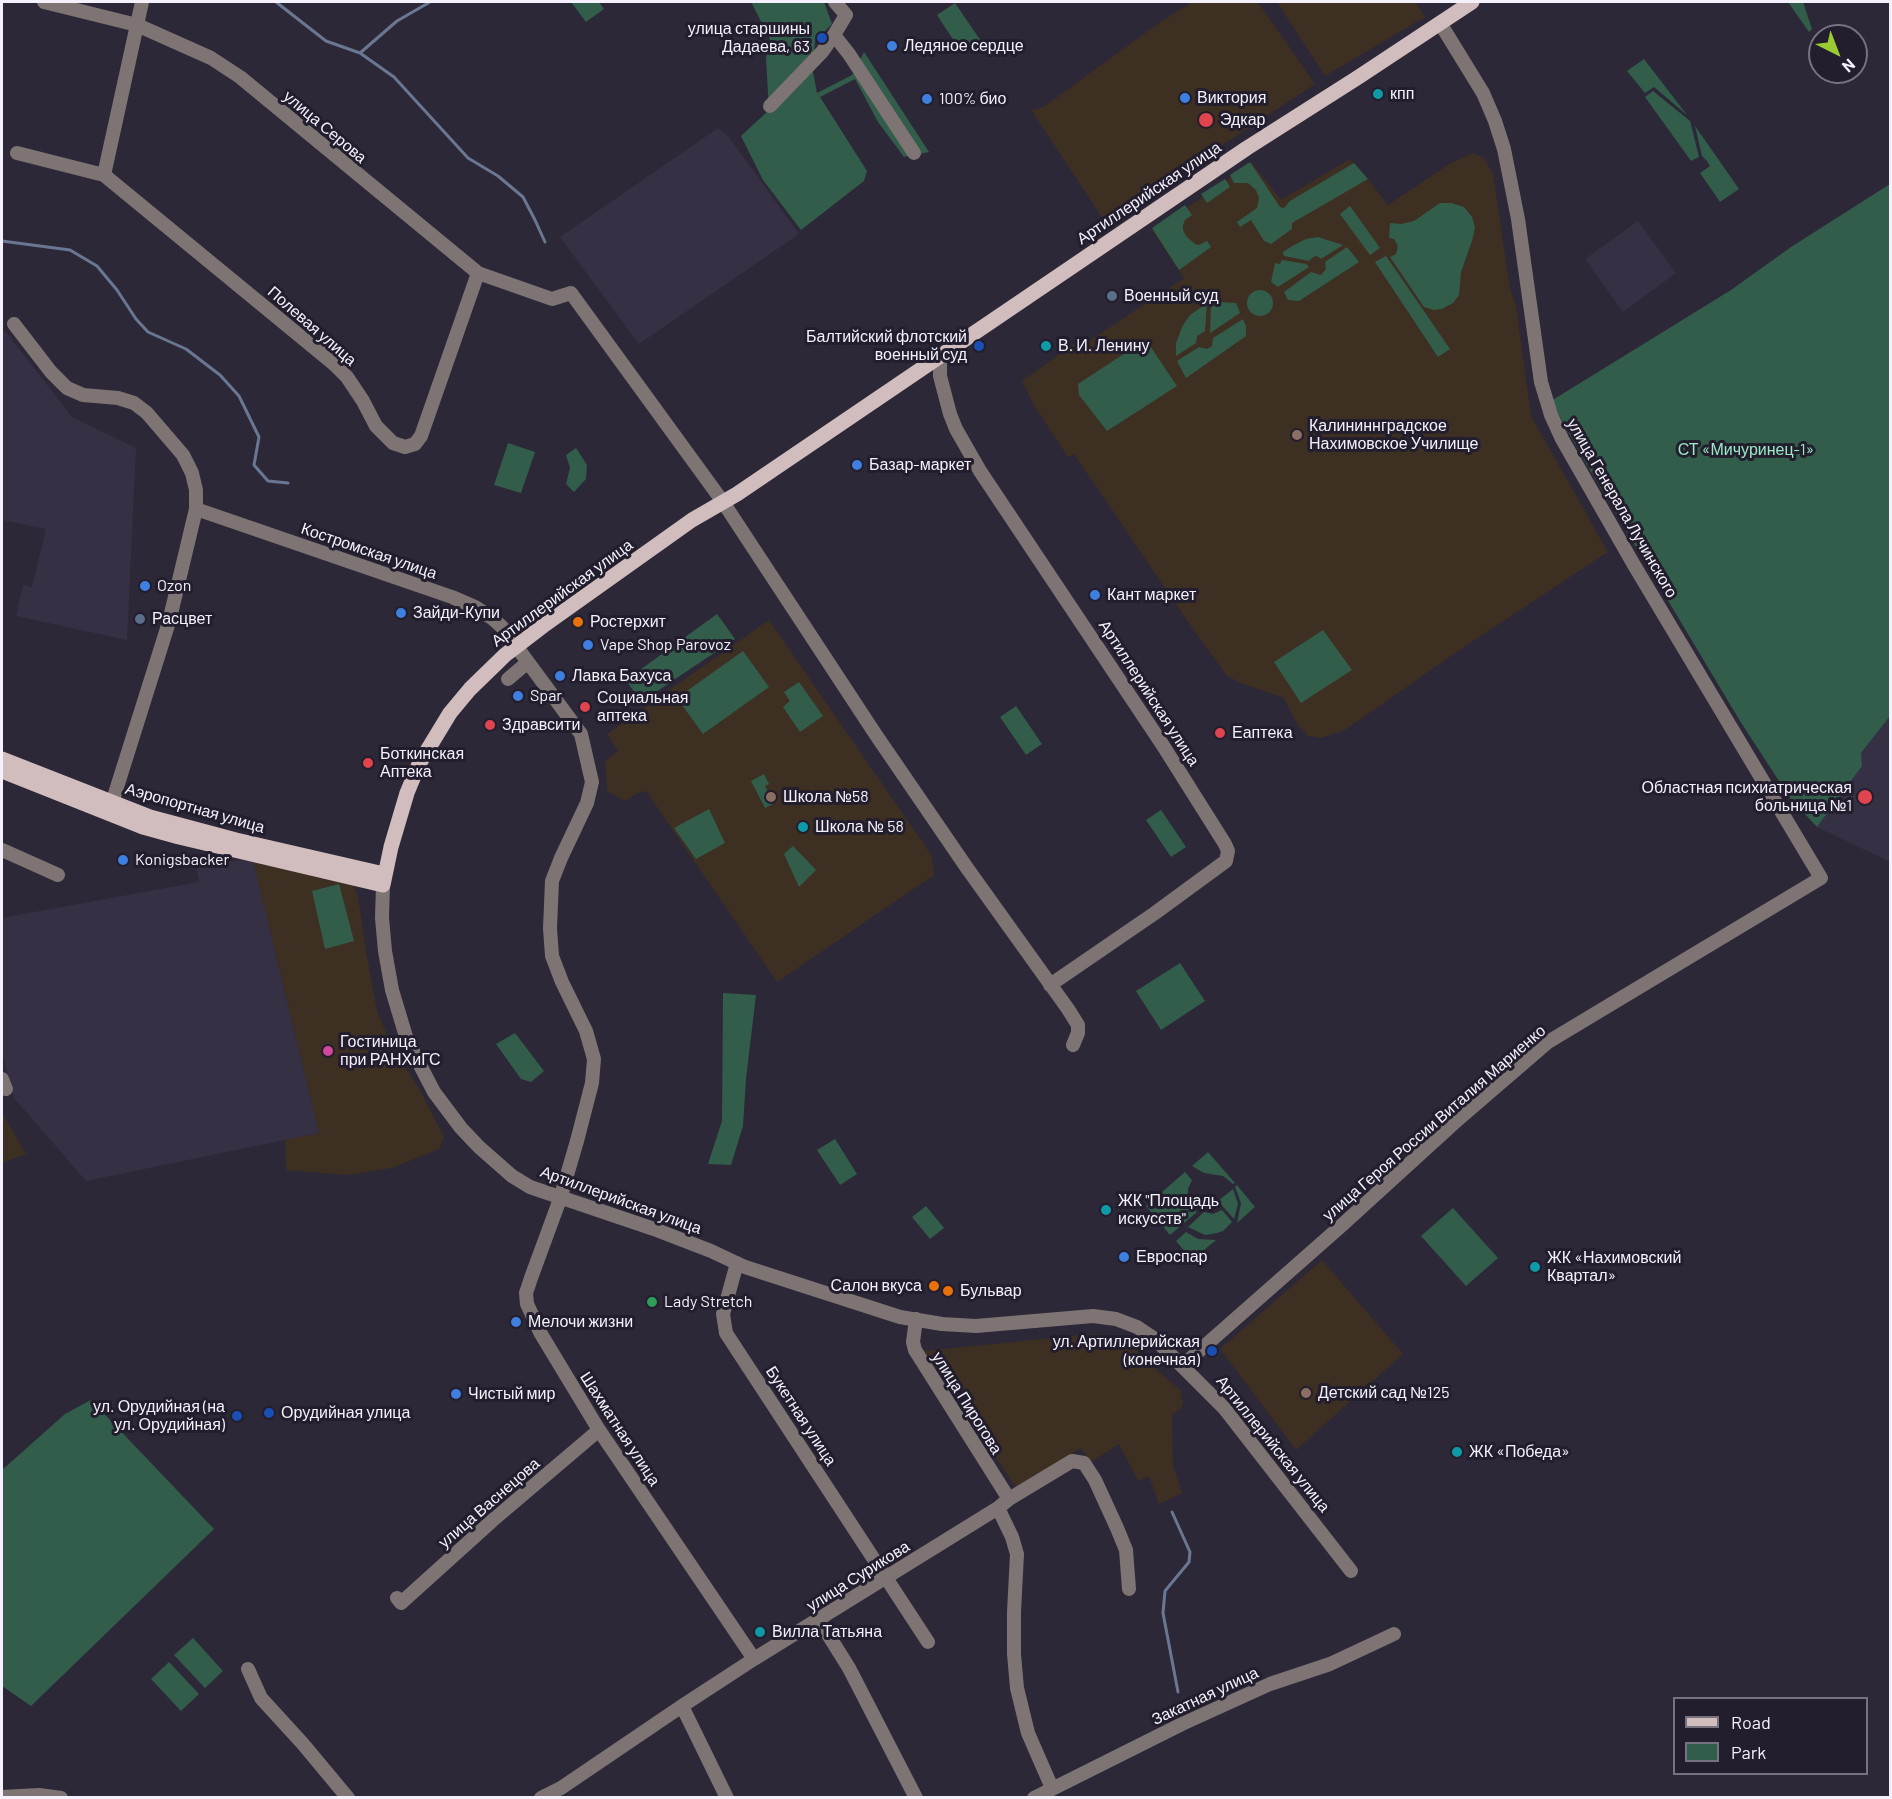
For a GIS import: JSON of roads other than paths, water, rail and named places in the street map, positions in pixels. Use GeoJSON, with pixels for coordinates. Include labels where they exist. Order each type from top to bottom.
{"type":"FeatureCollection","features":[{"type":"Feature","properties":{"kind":"main road","name":"Артиллерийская улица"},"geometry":{"type":"LineString","coordinates":[[384,879],[407,793],[428,748],[450,713],[470,689],[517,646],[692,520],[723,502],[940,358],[1247,148],[1472,2]]}},
{"type":"Feature","properties":{"kind":"main road","name":"Аэропортная улица"},"geometry":{"type":"LineString","coordinates":[[2,759],[150,817],[384,879]]}},
{"type":"Feature","properties":{"kind":"main road","name":"Аэропортная улица"},"geometry":{"type":"LineString","coordinates":[[2,771],[143,827],[179,837],[384,879]]}},
{"type":"Feature","properties":{"kind":"street","name":"улица Серова"},"geometry":{"type":"LineString","coordinates":[[44,2],[137,25],[211,58],[240,77],[478,273],[552,299],[571,293],[723,502]]}},
{"type":"Feature","properties":{"kind":"street"},"geometry":{"type":"LineString","coordinates":[[104,175],[142,2]]}},
{"type":"Feature","properties":{"kind":"street"},"geometry":{"type":"LineString","coordinates":[[770,106],[822,52],[834,35],[846,15],[836,2]]}},
{"type":"Feature","properties":{"kind":"street","name":"улица Генерала Лучинского"},"geometry":{"type":"LineString","coordinates":[[1440,22],[1483,93],[1504,148],[1518,219],[1541,382],[1551,415],[1562,439],[1634,565],[1821,878]]}},
{"type":"Feature","properties":{"kind":"street"},"geometry":{"type":"LineString","coordinates":[[834,35],[914,153]]}},
{"type":"Feature","properties":{"kind":"street","name":"Полевая улица"},"geometry":{"type":"LineString","coordinates":[[17,153],[104,175],[334,364],[347,377],[363,401],[375,426],[393,443],[405,447],[415,444],[421,436],[478,273]]}},
{"type":"Feature","properties":{"kind":"street"},"geometry":{"type":"LineString","coordinates":[[14,324],[51,372],[67,388],[83,395],[126,400],[147,413],[183,455],[192,473],[196,490],[196,509],[169,622],[112,803]]}},
{"type":"Feature","properties":{"kind":"street","name":"Артиллерийская улица"},"geometry":{"type":"LineString","coordinates":[[940,358],[940,376],[950,414],[980,471],[1162,744],[1228,851],[1226,861],[1146,920],[1050,985]]}},
{"type":"Feature","properties":{"kind":"street"},"geometry":{"type":"LineString","coordinates":[[723,502],[876,735],[1078,1025],[1078,1033],[1073,1045]]}},
{"type":"Feature","properties":{"kind":"street","name":"Костромская улица"},"geometry":{"type":"LineString","coordinates":[[196,509],[452,597],[475,607],[502,627],[528,662]]}},
{"type":"Feature","properties":{"kind":"street"},"geometry":{"type":"LineString","coordinates":[[508,679],[528,662]]}},
{"type":"Feature","properties":{"kind":"street","name":"Шахматная улица"},"geometry":{"type":"LineString","coordinates":[[528,662],[581,734],[592,782],[587,803],[552,881],[550,908],[552,956],[586,1031],[594,1059],[592,1083],[560,1199],[526,1293],[527,1304],[541,1334],[599,1430],[754,1659]]}},
{"type":"Feature","properties":{"kind":"street"},"geometry":{"type":"LineString","coordinates":[[2,850],[58,875]]}},
{"type":"Feature","properties":{"kind":"street","name":"улица Героя России Виталия Мариенко"},"geometry":{"type":"LineString","coordinates":[[1182,1366],[1548,1042],[1821,878]]}},
{"type":"Feature","properties":{"kind":"street","name":"Артиллерийская улица"},"geometry":{"type":"LineString","coordinates":[[384,879],[382,918],[385,951],[392,990],[407,1040],[423,1073],[440,1100],[461,1128],[496,1163],[530,1187],[560,1199],[654,1229],[737,1263],[900,1317],[942,1324],[976,1326],[1093,1316],[1116,1319],[1137,1327],[1155,1339],[1230,1416],[1351,1571]]}},
{"type":"Feature","properties":{"kind":"street","name":"Букетная улица"},"geometry":{"type":"LineString","coordinates":[[737,1263],[723,1314],[726,1333],[928,1642]]}},
{"type":"Feature","properties":{"kind":"street","name":"улица Пирогова"},"geometry":{"type":"LineString","coordinates":[[916,1319],[915,1350],[1003,1503],[1017,1554],[1014,1612],[1017,1688],[1028,1733],[1052,1788]]}},
{"type":"Feature","properties":{"kind":"street","name":"улица Васнецова"},"geometry":{"type":"LineString","coordinates":[[399,1600],[599,1430]]}},
{"type":"Feature","properties":{"kind":"street","name":"улица Сурикова"},"geometry":{"type":"LineString","coordinates":[[541,1797],[561,1788],[754,1659],[1072,1461],[1084,1463],[1095,1480],[1117,1528],[1126,1550],[1129,1589]]}},
{"type":"Feature","properties":{"kind":"street"},"geometry":{"type":"LineString","coordinates":[[819,1620],[849,1668],[916,1797]]}},
{"type":"Feature","properties":{"kind":"street","name":"Закатная улица"},"geometry":{"type":"LineString","coordinates":[[1034,1797],[1270,1684],[1330,1664],[1394,1634]]}},
{"type":"Feature","properties":{"kind":"street"},"geometry":{"type":"LineString","coordinates":[[248,1669],[261,1698],[348,1797]]}},
{"type":"Feature","properties":{"kind":"street"},"geometry":{"type":"LineString","coordinates":[[682,1706],[727,1797]]}},
{"type":"Feature","properties":{"kind":"street"},"geometry":{"type":"LineString","coordinates":[[2,1797],[39,1795],[61,1797]]}},
{"type":"Feature","properties":{"kind":"waterway"},"geometry":{"type":"LineString","coordinates":[[276,2],[326,41],[360,53],[394,77],[468,158],[498,176],[523,197],[545,242]]}},
{"type":"Feature","properties":{"kind":"waterway"},"geometry":{"type":"LineString","coordinates":[[360,53],[397,21],[430,2]]}},
{"type":"Feature","properties":{"kind":"waterway"},"geometry":{"type":"LineString","coordinates":[[2,241],[70,250],[97,266],[148,332],[186,349],[220,375],[239,396],[259,437],[254,465],[268,481],[288,483]]}},
{"type":"Feature","properties":{"kind":"waterway"},"geometry":{"type":"LineString","coordinates":[[1172,1512],[1190,1552],[1189,1562],[1165,1591],[1163,1613],[1178,1692]]}},
{"type":"Feature","properties":{"kind":"place","name":"улица старшины Дадаева, 63"},"geometry":{"type":"Point","coordinates":[822,38]}},
{"type":"Feature","properties":{"kind":"place","name":"Ледяное сердце"},"geometry":{"type":"Point","coordinates":[892,46]}},
{"type":"Feature","properties":{"kind":"place","name":"кпп"},"geometry":{"type":"Point","coordinates":[1378,94]}},
{"type":"Feature","properties":{"kind":"place","name":"Виктория"},"geometry":{"type":"Point","coordinates":[1185,98]}},
{"type":"Feature","properties":{"kind":"place","name":"100% био"},"geometry":{"type":"Point","coordinates":[927,99]}},
{"type":"Feature","properties":{"kind":"place","name":"Эдкар"},"geometry":{"type":"Point","coordinates":[1206,120]}},
{"type":"Feature","properties":{"kind":"place","name":"Военный суд"},"geometry":{"type":"Point","coordinates":[1112,296]}},
{"type":"Feature","properties":{"kind":"place","name":"Балтийский флотский военный суд"},"geometry":{"type":"Point","coordinates":[979,346]}},
{"type":"Feature","properties":{"kind":"place","name":"В. И. Ленину"},"geometry":{"type":"Point","coordinates":[1046,346]}},
{"type":"Feature","properties":{"kind":"place","name":"Калининнградское Нахимовское Училище"},"geometry":{"type":"Point","coordinates":[1297,435]}},
{"type":"Feature","properties":{"kind":"place","name":"Базар-маркет"},"geometry":{"type":"Point","coordinates":[857,465]}},
{"type":"Feature","properties":{"kind":"place","name":"Ozon"},"geometry":{"type":"Point","coordinates":[145,586]}},
{"type":"Feature","properties":{"kind":"place","name":"Кант маркет"},"geometry":{"type":"Point","coordinates":[1095,595]}},
{"type":"Feature","properties":{"kind":"place","name":"Зайди-Купи"},"geometry":{"type":"Point","coordinates":[401,613]}},
{"type":"Feature","properties":{"kind":"place","name":"Расцвет"},"geometry":{"type":"Point","coordinates":[140,619]}},
{"type":"Feature","properties":{"kind":"place","name":"Ростерхит"},"geometry":{"type":"Point","coordinates":[578,622]}},
{"type":"Feature","properties":{"kind":"place","name":"Vape Shop Parovoz"},"geometry":{"type":"Point","coordinates":[588,645]}},
{"type":"Feature","properties":{"kind":"place","name":"Лавка Бахуса"},"geometry":{"type":"Point","coordinates":[560,676]}},
{"type":"Feature","properties":{"kind":"place","name":"Spar"},"geometry":{"type":"Point","coordinates":[518,696]}},
{"type":"Feature","properties":{"kind":"place","name":"Социальная аптека"},"geometry":{"type":"Point","coordinates":[585,707]}},
{"type":"Feature","properties":{"kind":"place","name":"Здравсити"},"geometry":{"type":"Point","coordinates":[490,725]}},
{"type":"Feature","properties":{"kind":"place","name":"Еаптека"},"geometry":{"type":"Point","coordinates":[1220,733]}},
{"type":"Feature","properties":{"kind":"place","name":"Боткинская Аптека"},"geometry":{"type":"Point","coordinates":[368,763]}},
{"type":"Feature","properties":{"kind":"place","name":"Школа №58"},"geometry":{"type":"Point","coordinates":[771,797]}},
{"type":"Feature","properties":{"kind":"place","name":"Областная психиатрическая больница №1"},"geometry":{"type":"Point","coordinates":[1865,797]}},
{"type":"Feature","properties":{"kind":"place","name":"Школа № 58"},"geometry":{"type":"Point","coordinates":[803,827]}},
{"type":"Feature","properties":{"kind":"place","name":"Konigsbacker"},"geometry":{"type":"Point","coordinates":[123,860]}},
{"type":"Feature","properties":{"kind":"place","name":"Гостиница при РАНХиГС"},"geometry":{"type":"Point","coordinates":[328,1051]}},
{"type":"Feature","properties":{"kind":"place","name":"ЖК \"Площадь искусств\""},"geometry":{"type":"Point","coordinates":[1106,1210]}},
{"type":"Feature","properties":{"kind":"place","name":"Евроспар"},"geometry":{"type":"Point","coordinates":[1124,1257]}},
{"type":"Feature","properties":{"kind":"place","name":"ЖК «Нахимовский Квартал»"},"geometry":{"type":"Point","coordinates":[1535,1267]}},
{"type":"Feature","properties":{"kind":"place","name":"Салон вкуса"},"geometry":{"type":"Point","coordinates":[934,1286]}},
{"type":"Feature","properties":{"kind":"place","name":"Бульвар"},"geometry":{"type":"Point","coordinates":[948,1291]}},
{"type":"Feature","properties":{"kind":"place","name":"Lady Stretch"},"geometry":{"type":"Point","coordinates":[652,1302]}},
{"type":"Feature","properties":{"kind":"place","name":"Мелочи жизни"},"geometry":{"type":"Point","coordinates":[516,1322]}},
{"type":"Feature","properties":{"kind":"place","name":"ул. Артиллерийская (конечная)"},"geometry":{"type":"Point","coordinates":[1212,1351]}},
{"type":"Feature","properties":{"kind":"place","name":"Детский сад №125"},"geometry":{"type":"Point","coordinates":[1306,1393]}},
{"type":"Feature","properties":{"kind":"place","name":"Чистый мир"},"geometry":{"type":"Point","coordinates":[456,1394]}},
{"type":"Feature","properties":{"kind":"place","name":"Орудийная улица"},"geometry":{"type":"Point","coordinates":[269,1413]}},
{"type":"Feature","properties":{"kind":"place","name":"ул. Орудийная (на ул. Орудийная)"},"geometry":{"type":"Point","coordinates":[237,1416]}},
{"type":"Feature","properties":{"kind":"place","name":"ЖК «Победа»"},"geometry":{"type":"Point","coordinates":[1457,1452]}},
{"type":"Feature","properties":{"kind":"place","name":"Вилла Татьяна"},"geometry":{"type":"Point","coordinates":[760,1632]}},
{"type":"Feature","properties":{"kind":"park label","name":"СТ «Мичуринец-1»"},"geometry":{"type":"Point","coordinates":[1746,450]}}]}
